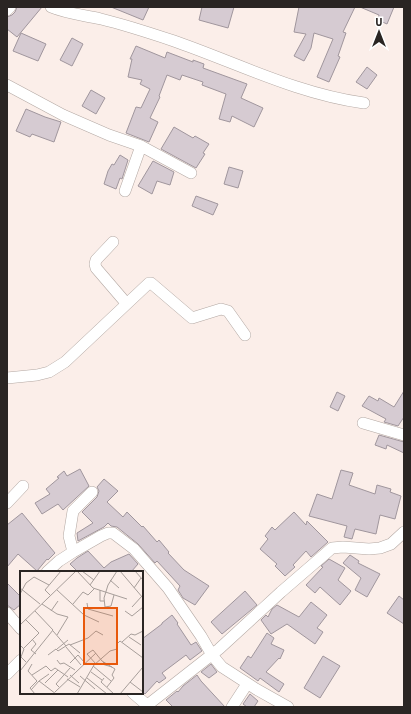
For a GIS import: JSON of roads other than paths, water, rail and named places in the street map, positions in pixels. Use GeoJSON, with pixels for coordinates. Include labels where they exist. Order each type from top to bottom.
{"type":"FeatureCollection","features":[{"type":"Feature","properties":{"kind":"street"},"geometry":{"type":"LineString","coordinates":[[7,10],[10,7]]}},
{"type":"Feature","properties":{"kind":"street"},"geometry":{"type":"LineString","coordinates":[[52,7],[62,12],[101,19],[174,41],[291,85],[344,100],[364,103]]}},
{"type":"Feature","properties":{"kind":"street"},"geometry":{"type":"LineString","coordinates":[[7,85],[63,115],[109,135],[141,146],[192,174]]}},
{"type":"Feature","properties":{"kind":"street"},"geometry":{"type":"LineString","coordinates":[[125,192],[141,146]]}},
{"type":"Feature","properties":{"kind":"street"},"geometry":{"type":"LineString","coordinates":[[113,242],[96,260],[95,264],[96,268],[126,303]]}},
{"type":"Feature","properties":{"kind":"street"},"geometry":{"type":"LineString","coordinates":[[7,378],[37,375],[49,372],[65,362],[145,284],[151,283],[192,318],[197,318],[221,309],[228,311],[245,335]]}},
{"type":"Feature","properties":{"kind":"street"},"geometry":{"type":"LineString","coordinates":[[363,423],[404,435]]}},
{"type":"Feature","properties":{"kind":"street"},"geometry":{"type":"LineString","coordinates":[[7,503],[23,486]]}},
{"type":"Feature","properties":{"kind":"street"},"geometry":{"type":"LineString","coordinates":[[73,552],[69,536],[73,511],[92,492]]}},
{"type":"Feature","properties":{"kind":"street"},"geometry":{"type":"LineString","coordinates":[[134,694],[146,706],[212,655],[332,548],[343,546],[369,549],[380,548],[391,544],[404,532]]}},
{"type":"Feature","properties":{"kind":"street"},"geometry":{"type":"LineString","coordinates":[[48,571],[59,561],[73,552],[101,536],[112,533],[134,549],[145,570],[168,588],[201,636],[212,655],[222,667],[247,684],[288,707]]}},
{"type":"Feature","properties":{"kind":"street"},"geometry":{"type":"LineString","coordinates":[[7,613],[20,628]]}},
{"type":"Feature","properties":{"kind":"street"},"geometry":{"type":"LineString","coordinates":[[7,674],[20,661]]}},
{"type":"Feature","properties":{"kind":"street"},"geometry":{"type":"LineString","coordinates":[[232,707],[247,684]]}}]}
